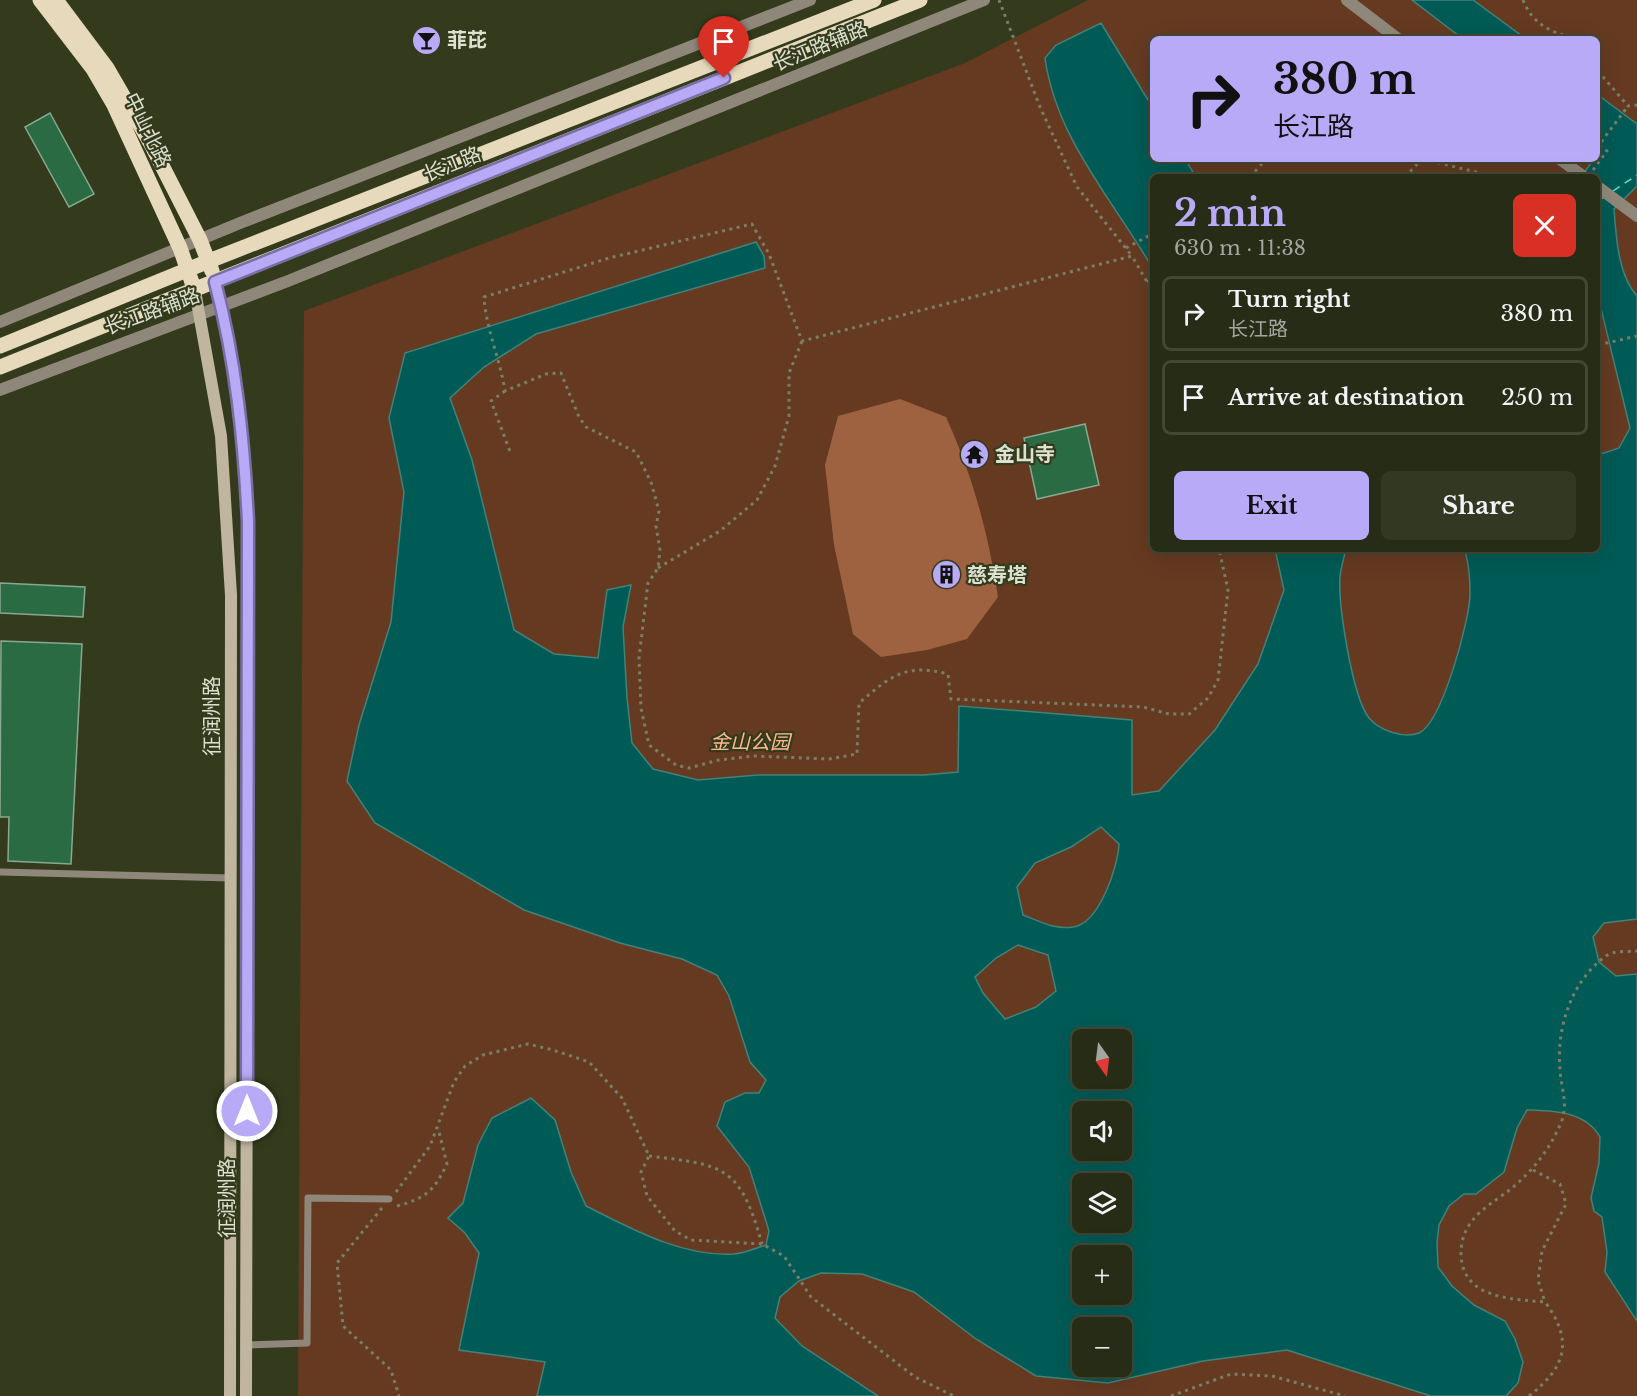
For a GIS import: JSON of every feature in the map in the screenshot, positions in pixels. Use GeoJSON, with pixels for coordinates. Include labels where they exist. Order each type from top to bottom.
{"type":"FeatureCollection","features":[{"type":"Feature","properties":{"kind":"main road","name":"中山北路"},"geometry":{"type":"LineString","coordinates":[[40,0],[93,69],[114,105],[180,248],[195,291]]}},
{"type":"Feature","properties":{"kind":"main road","name":"中山北路"},"geometry":{"type":"LineString","coordinates":[[56,0],[107,68],[151,144],[200,240],[215,282]]}},
{"type":"Feature","properties":{"kind":"main road","name":"长江路"},"geometry":{"type":"LineString","coordinates":[[0,346],[849,4],[874,0]]}},
{"type":"Feature","properties":{"kind":"main road","name":"长江路"},"geometry":{"type":"LineString","coordinates":[[0,366],[195,291],[920,0]]}},
{"type":"Feature","properties":{"kind":"main road","name":"征润州路"},"geometry":{"type":"LineString","coordinates":[[215,282],[222,307],[243,432],[248,522],[246,1396]]}},
{"type":"Feature","properties":{"kind":"main road","name":"征润州路"},"geometry":{"type":"LineString","coordinates":[[195,291],[221,436],[230,583],[230,1396]]}},
{"type":"Feature","properties":{"kind":"street"},"geometry":{"type":"LineString","coordinates":[[0,322],[200,240],[810,0]]}},
{"type":"Feature","properties":{"kind":"street","name":"长江路辅路"},"geometry":{"type":"LineString","coordinates":[[0,390],[222,307],[984,0]]}},
{"type":"Feature","properties":{"kind":"street"},"geometry":{"type":"LineString","coordinates":[[1347,0],[1394,36]]}},
{"type":"Feature","properties":{"kind":"street"},"geometry":{"type":"LineString","coordinates":[[1564,162],[1582,174]]}},
{"type":"Feature","properties":{"kind":"street"},"geometry":{"type":"LineString","coordinates":[[1600,188],[1637,216]]}},
{"type":"Feature","properties":{"kind":"lane"},"geometry":{"type":"LineString","coordinates":[[0,872],[231,878]]}},
{"type":"Feature","properties":{"kind":"lane"},"geometry":{"type":"LineString","coordinates":[[246,1345],[308,1343],[308,1198],[389,1199]]}},
{"type":"Feature","properties":{"kind":"path"},"geometry":{"type":"LineString","coordinates":[[999,0],[1040,107],[1077,187],[1132,256],[1150,287]]}},
{"type":"Feature","properties":{"kind":"path"},"geometry":{"type":"LineString","coordinates":[[1523,0],[1530,16],[1551,32],[1565,36]]}},
{"type":"Feature","properties":{"kind":"path"},"geometry":{"type":"LineString","coordinates":[[1600,72],[1628,106]]}},
{"type":"Feature","properties":{"kind":"path"},"geometry":{"type":"LineString","coordinates":[[1600,145],[1628,106],[1637,105]]}},
{"type":"Feature","properties":{"kind":"path"},"geometry":{"type":"LineString","coordinates":[[1600,147],[1607,151],[1600,160]]}},
{"type":"Feature","properties":{"kind":"path"},"geometry":{"type":"LineString","coordinates":[[1253,174],[1263,162]]}},
{"type":"Feature","properties":{"kind":"path"},"geometry":{"type":"LineString","coordinates":[[1408,174],[1420,162]]}},
{"type":"Feature","properties":{"kind":"path"},"geometry":{"type":"LineString","coordinates":[[1435,162],[1484,174]]}},
{"type":"Feature","properties":{"kind":"path"},"geometry":{"type":"LineString","coordinates":[[1588,174],[1598,162]]}},
{"type":"Feature","properties":{"kind":"path"},"geometry":{"type":"LineString","coordinates":[[506,391],[486,317],[484,297],[609,258],[752,224],[769,254],[802,341],[789,373],[789,416],[778,456],[757,500],[720,531],[658,568],[648,583],[639,658],[641,708],[649,745],[676,765],[689,768],[719,760],[754,756],[829,759],[857,754],[859,703],[892,675],[915,669],[948,674],[951,699],[1143,707],[1169,714],[1190,714],[1208,698],[1218,680],[1228,591],[1220,552]]}},
{"type":"Feature","properties":{"kind":"path"},"geometry":{"type":"LineString","coordinates":[[1126,248],[1150,235]]}},
{"type":"Feature","properties":{"kind":"path"},"geometry":{"type":"LineString","coordinates":[[802,341],[1132,256]]}},
{"type":"Feature","properties":{"kind":"path"},"geometry":{"type":"LineString","coordinates":[[1600,345],[1637,336]]}},
{"type":"Feature","properties":{"kind":"path"},"geometry":{"type":"LineString","coordinates":[[511,454],[491,401],[506,391],[546,374],[561,373],[579,417],[586,427],[636,452],[651,482],[659,511],[656,526],[660,550],[658,568]]}},
{"type":"Feature","properties":{"kind":"path"},"geometry":{"type":"LineString","coordinates":[[1545,1302],[1506,1298],[1483,1292],[1468,1281],[1461,1264],[1461,1241],[1472,1220],[1532,1170],[1552,1142],[1563,1117],[1565,1097],[1559,1069],[1563,1017],[1585,979],[1607,956],[1637,951]]}},
{"type":"Feature","properties":{"kind":"path"},"geometry":{"type":"LineString","coordinates":[[399,1396],[391,1370],[343,1326],[337,1263],[430,1146],[454,1082],[465,1066],[483,1055],[528,1044],[589,1062],[622,1098],[649,1156]]}},
{"type":"Feature","properties":{"kind":"path"},"geometry":{"type":"LineString","coordinates":[[380,1210],[410,1203],[436,1187],[447,1164],[438,1126]]}},
{"type":"Feature","properties":{"kind":"path"},"geometry":{"type":"LineString","coordinates":[[649,1156],[641,1172],[647,1196],[675,1230],[692,1240],[762,1244],[784,1256],[811,1297],[915,1377],[954,1396]]}},
{"type":"Feature","properties":{"kind":"path"},"geometry":{"type":"LineString","coordinates":[[649,1156],[709,1164],[733,1178],[750,1204],[762,1244]]}},
{"type":"Feature","properties":{"kind":"path"},"geometry":{"type":"LineString","coordinates":[[1529,1396],[1557,1371],[1564,1342],[1558,1320],[1545,1302],[1538,1280],[1542,1251],[1566,1204],[1560,1184],[1532,1170]]}},
{"type":"Feature","properties":{"kind":"path"},"geometry":{"type":"LineString","coordinates":[[1171,1396],[1231,1374],[1272,1376],[1345,1396]]}},
{"type":"Feature","properties":{"kind":"green space","name":"金山公园"},"geometry":{"type":"Polygon","coordinates":[[[1088,0],[1637,0],[1637,1396],[298,1396],[304,311],[965,63],[1088,0]]]}},
{"type":"Feature","properties":{"kind":"shaded area"},"geometry":{"type":"Polygon","coordinates":[[[900,399],[946,417],[964,461],[978,505],[998,597],[967,639],[927,650],[881,657],[853,634],[834,545],[825,465],[838,416],[900,399]]]}},
{"type":"Feature","properties":{"kind":"water"},"geometry":{"type":"Polygon","coordinates":[[[1412,0],[1473,0],[1522,36],[1459,36],[1412,0]]]}},
{"type":"Feature","properties":{"kind":"water"},"geometry":{"type":"Polygon","coordinates":[[[1101,23],[1150,103],[1150,162],[1187,162],[1194,174],[1150,174],[1150,264],[1088,168],[1061,116],[1051,88],[1045,58],[1056,45],[1101,23]]]}},
{"type":"Feature","properties":{"kind":"water"},"geometry":{"type":"Polygon","coordinates":[[[1600,96],[1637,124],[1637,186],[1614,209],[1622,266],[1637,296],[1637,919],[1604,923],[1593,937],[1599,962],[1616,976],[1637,974],[1637,1321],[1605,1272],[1607,1252],[1602,1217],[1594,1211],[1591,1198],[1599,1163],[1600,1137],[1594,1128],[1577,1117],[1558,1112],[1527,1110],[1517,1128],[1504,1172],[1476,1194],[1464,1194],[1449,1206],[1439,1225],[1437,1242],[1438,1267],[1452,1286],[1474,1305],[1505,1321],[1515,1339],[1523,1362],[1518,1383],[1506,1396],[1431,1396],[1287,1350],[1203,1361],[1108,1383],[1036,1376],[976,1339],[914,1292],[862,1274],[821,1273],[799,1281],[780,1297],[775,1318],[802,1346],[878,1396],[537,1396],[545,1362],[459,1350],[479,1253],[465,1233],[448,1218],[463,1203],[478,1145],[492,1118],[531,1098],[555,1120],[571,1172],[586,1206],[639,1232],[676,1246],[715,1254],[734,1254],[766,1245],[769,1231],[749,1167],[717,1126],[725,1102],[745,1093],[759,1093],[766,1080],[750,1062],[729,996],[717,975],[682,959],[620,943],[524,910],[375,823],[347,781],[359,725],[391,622],[404,492],[389,418],[405,353],[756,242],[764,256],[765,268],[536,334],[484,367],[450,398],[472,460],[514,630],[554,654],[598,658],[607,590],[631,585],[623,627],[632,743],[653,769],[698,780],[758,775],[924,775],[958,772],[959,706],[1132,720],[1132,795],[1159,791],[1215,730],[1258,664],[1284,590],[1276,552],[1345,552],[1340,576],[1341,607],[1347,649],[1363,707],[1369,718],[1385,730],[1413,735],[1428,725],[1437,711],[1460,646],[1470,594],[1465,552],[1600,552],[1600,454],[1619,448],[1630,428],[1600,304],[1600,174],[1583,174],[1592,162],[1600,162],[1600,96]],[[1101,827],[1071,847],[1035,863],[1017,887],[1023,915],[1053,926],[1066,928],[1082,924],[1091,916],[1105,893],[1115,866],[1119,844],[1101,827]],[[1018,945],[996,958],[975,977],[983,993],[1005,1019],[1036,1007],[1056,991],[1048,955],[1018,945]]]}},
{"type":"Feature","properties":{"kind":"building"},"geometry":{"type":"Polygon","coordinates":[[[50,113],[94,194],[69,207],[25,127],[50,113]]]}},
{"type":"Feature","properties":{"kind":"building"},"geometry":{"type":"Polygon","coordinates":[[[1085,424],[1099,485],[1037,499],[1024,438],[1085,424]]]}},
{"type":"Feature","properties":{"kind":"building","name":"慈寿塔"},"geometry":{"type":"Polygon","coordinates":[[[940,566],[951,566],[956,575],[951,584],[940,585],[935,575],[940,566]]]}},
{"type":"Feature","properties":{"kind":"building"},"geometry":{"type":"Polygon","coordinates":[[[0,583],[85,587],[83,617],[0,613],[0,583]]]}},
{"type":"Feature","properties":{"kind":"building"},"geometry":{"type":"Polygon","coordinates":[[[1,641],[82,644],[71,864],[8,861],[9,817],[0,817],[1,641]]]}},
{"type":"Feature","properties":{"kind":"ferry route"},"geometry":{"type":"LineString","coordinates":[[1613,191],[1637,175]]}},
{"type":"Feature","properties":{"kind":"ferry route"},"geometry":{"type":"LineString","coordinates":[[1600,200],[1604,197]]}},
{"type":"Feature","properties":{"kind":"place","name":"菲芘"},"geometry":{"type":"Point","coordinates":[426,40]}},
{"type":"Feature","properties":{"kind":"place","name":"金山寺"},"geometry":{"type":"Point","coordinates":[974,454]}},
{"type":"Feature","properties":{"kind":"place","name":"慈寿塔"},"geometry":{"type":"Point","coordinates":[946,575]}},
{"type":"Feature","properties":{"kind":"route"},"geometry":{"type":"LineString","coordinates":[[247,1111],[248,522],[243,432],[230,347],[215,282],[724,78]]}}]}
